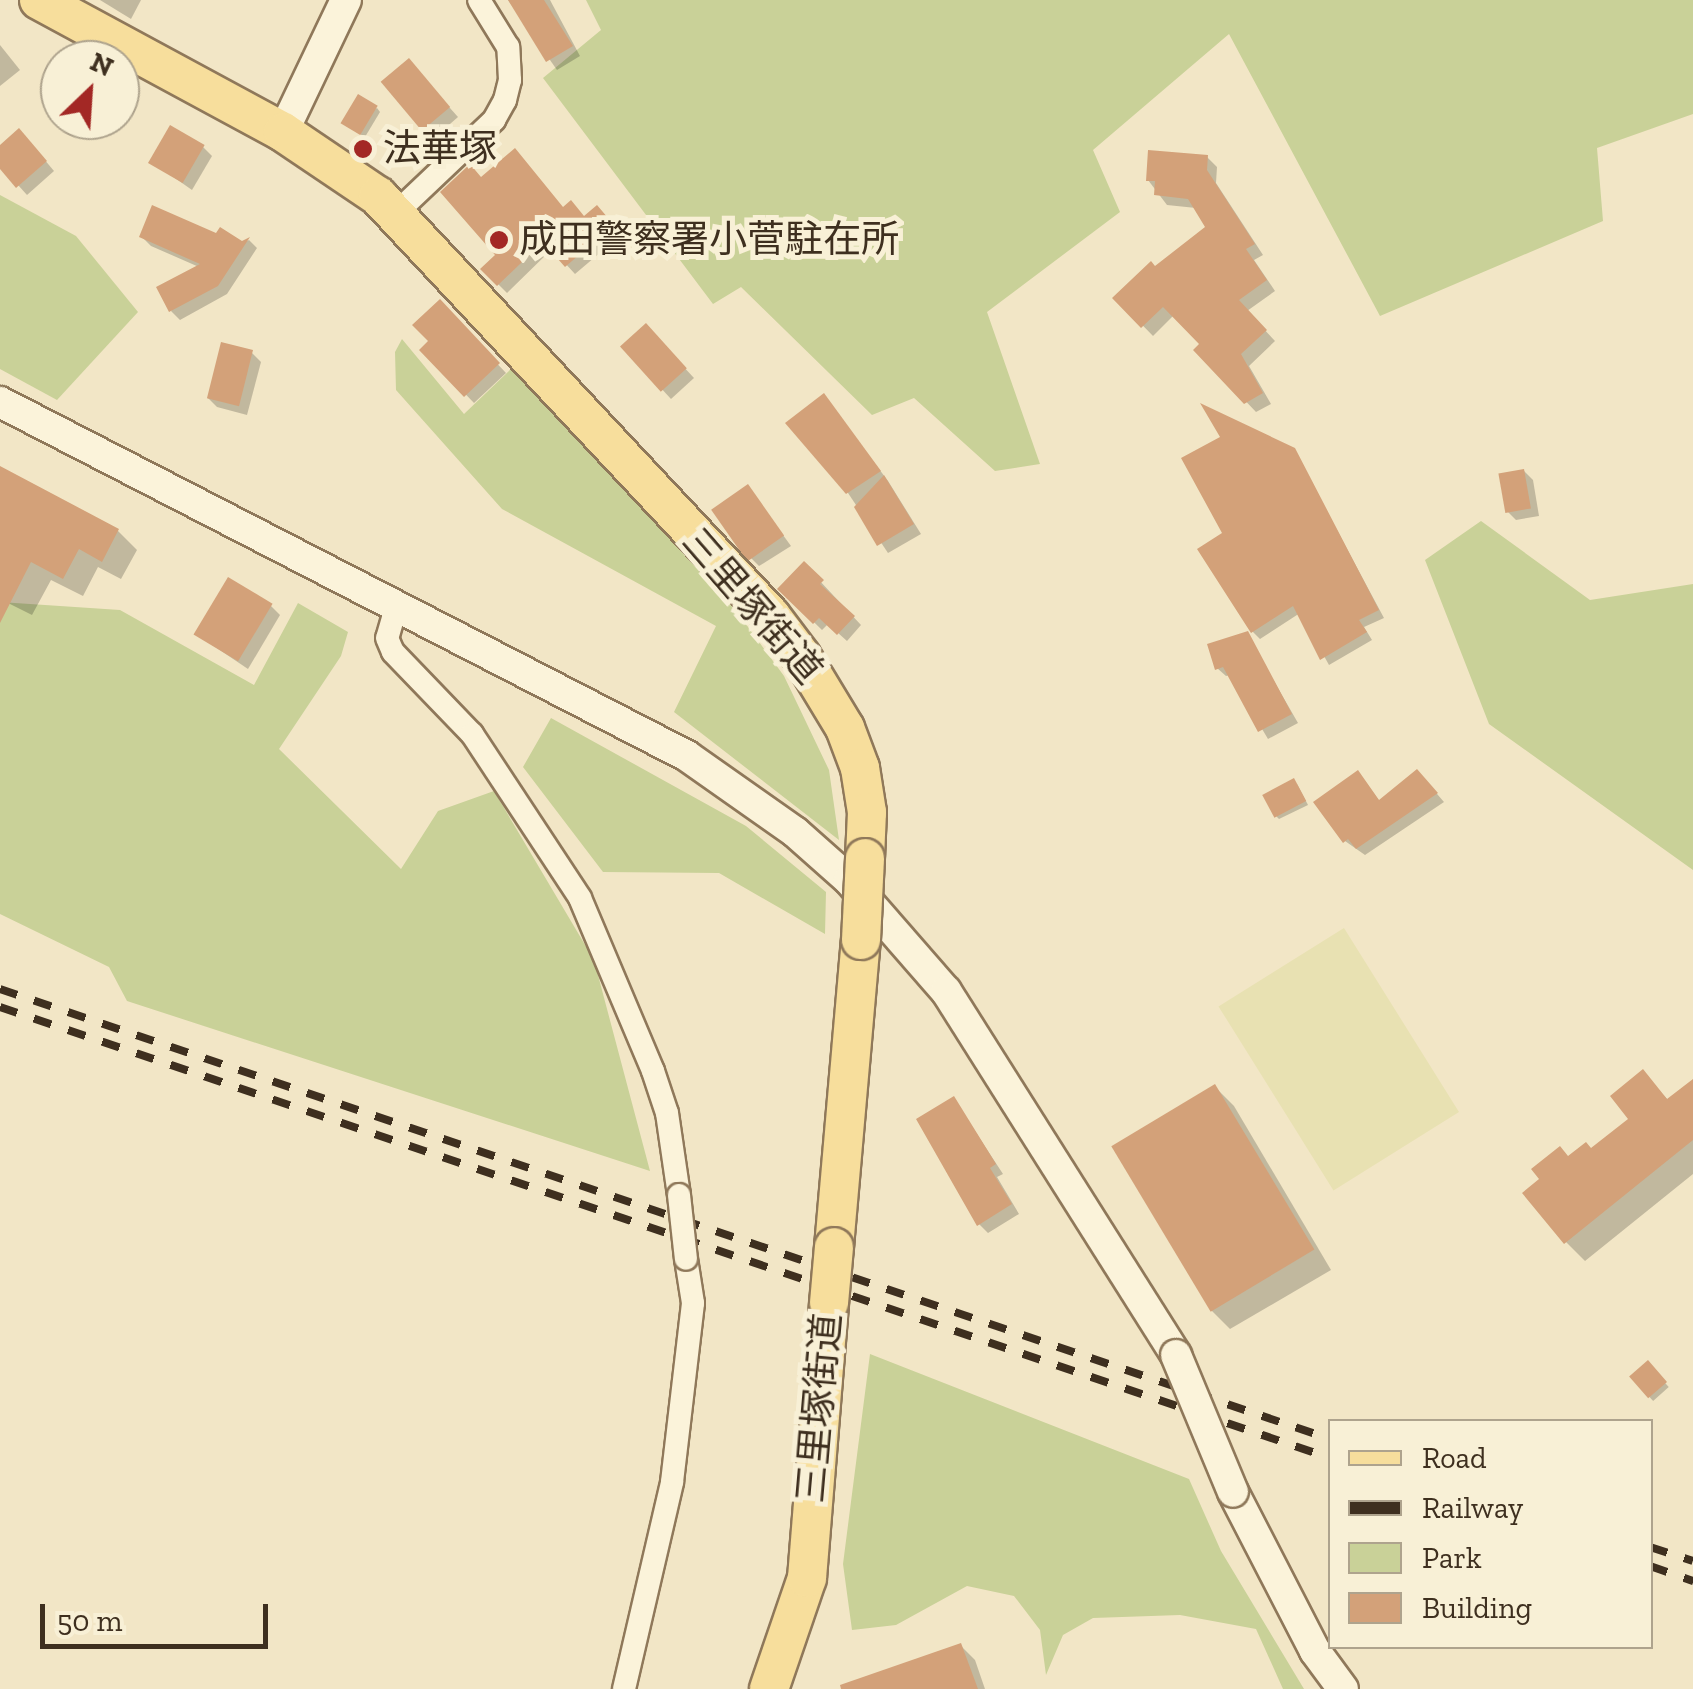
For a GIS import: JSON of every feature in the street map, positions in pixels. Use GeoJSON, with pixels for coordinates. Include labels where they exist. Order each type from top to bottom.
{"type":"FeatureCollection","features":[{"type":"Feature","properties":{"kind":"main road","name":"三里塚街道"},"geometry":{"type":"LineString","coordinates":[[39,0],[283,132],[340,167],[395,214],[770,616],[802,657],[845,728],[860,768],[866,812],[861,940],[807,1578],[769,1689]]}},
{"type":"Feature","properties":{"kind":"street"},"geometry":{"type":"LineString","coordinates":[[283,132],[346,0]]}},
{"type":"Feature","properties":{"kind":"street"},"geometry":{"type":"LineString","coordinates":[[395,214],[494,120],[505,100],[510,80],[508,47],[479,0]]}},
{"type":"Feature","properties":{"kind":"street"},"geometry":{"type":"LineString","coordinates":[[0,402],[687,756],[795,832],[848,880],[902,937],[991,1057],[1176,1355],[1233,1492],[1315,1651],[1344,1689]]}},
{"type":"Feature","properties":{"kind":"street"},"geometry":{"type":"LineString","coordinates":[[397,604],[387,638],[392,652],[472,734],[580,898],[653,1071],[667,1114],[692,1303],[672,1482],[624,1689]]}},
{"type":"Feature","properties":{"kind":"shaded area"},"geometry":{"type":"Polygon","coordinates":[[[1344,928],[1459,1112],[1333,1190],[1218,1006],[1344,928]]]}},
{"type":"Feature","properties":{"kind":"green space"},"geometry":{"type":"Polygon","coordinates":[[[586,0],[1693,0],[1693,114],[1597,148],[1603,221],[1380,316],[1229,34],[1093,150],[1120,212],[987,312],[1040,464],[995,471],[914,398],[872,415],[741,287],[713,304],[543,78],[601,30],[586,0]]]}},
{"type":"Feature","properties":{"kind":"green space"},"geometry":{"type":"Polygon","coordinates":[[[0,195],[76,236],[138,312],[57,400],[0,369],[0,195]]]}},
{"type":"Feature","properties":{"kind":"green space"},"geometry":{"type":"Polygon","coordinates":[[[402,339],[464,414],[512,368],[737,612],[784,676],[829,770],[839,840],[674,712],[716,626],[502,509],[396,390],[395,352],[402,339]]]}},
{"type":"Feature","properties":{"kind":"green space"},"geometry":{"type":"Polygon","coordinates":[[[1481,521],[1590,600],[1693,584],[1693,870],[1489,724],[1425,560],[1481,521]]]}},
{"type":"Feature","properties":{"kind":"green space"},"geometry":{"type":"Polygon","coordinates":[[[0,602],[120,610],[254,685],[298,603],[348,632],[341,656],[279,749],[401,869],[438,811],[494,791],[594,960],[650,1171],[127,1001],[109,967],[0,914],[0,602]]]}},
{"type":"Feature","properties":{"kind":"green space"},"geometry":{"type":"Polygon","coordinates":[[[551,718],[746,826],[826,892],[825,934],[719,873],[603,872],[523,767],[551,718]]]}},
{"type":"Feature","properties":{"kind":"green space"},"geometry":{"type":"Polygon","coordinates":[[[870,1354],[1189,1479],[1221,1551],[1304,1689],[1283,1689],[1256,1629],[1180,1615],[1093,1618],[1063,1635],[1046,1675],[1040,1630],[1014,1596],[967,1586],[896,1625],[852,1630],[843,1564],[870,1354]]]}},
{"type":"Feature","properties":{"kind":"building"},"geometry":{"type":"Polygon","coordinates":[[[508,0],[544,0],[573,46],[546,62],[508,0]]]}},
{"type":"Feature","properties":{"kind":"building"},"geometry":{"type":"Polygon","coordinates":[[[409,58],[450,107],[422,131],[381,82],[409,58]]]}},
{"type":"Feature","properties":{"kind":"building"},"geometry":{"type":"Polygon","coordinates":[[[358,94],[378,106],[360,135],[340,123],[358,94]]]}},
{"type":"Feature","properties":{"kind":"building"},"geometry":{"type":"Polygon","coordinates":[[[170,125],[205,145],[183,183],[148,163],[170,125]]]}},
{"type":"Feature","properties":{"kind":"building"},"geometry":{"type":"Polygon","coordinates":[[[19,128],[47,161],[16,188],[0,169],[0,145],[19,128]]]}},
{"type":"Feature","properties":{"kind":"building"},"geometry":{"type":"Polygon","coordinates":[[[515,148],[563,207],[571,200],[584,216],[597,205],[614,225],[565,267],[543,242],[497,286],[480,269],[495,255],[440,192],[470,164],[481,177],[515,148]]]}},
{"type":"Feature","properties":{"kind":"building"},"geometry":{"type":"Polygon","coordinates":[[[1148,150],[1208,155],[1207,170],[1255,244],[1246,249],[1267,280],[1239,300],[1267,330],[1241,354],[1263,393],[1244,404],[1193,350],[1199,344],[1163,307],[1141,328],[1112,298],[1151,261],[1155,266],[1205,227],[1188,199],[1154,195],[1155,181],[1146,181],[1148,150]]]}},
{"type":"Feature","properties":{"kind":"building"},"geometry":{"type":"Polygon","coordinates":[[[152,205],[216,233],[220,227],[242,241],[250,237],[218,286],[169,312],[156,287],[200,264],[139,237],[152,205]]]}},
{"type":"Feature","properties":{"kind":"building"},"geometry":{"type":"Polygon","coordinates":[[[440,299],[500,363],[464,397],[419,350],[428,341],[412,325],[440,299]]]}},
{"type":"Feature","properties":{"kind":"building"},"geometry":{"type":"Polygon","coordinates":[[[646,323],[687,368],[661,392],[620,346],[646,323]]]}},
{"type":"Feature","properties":{"kind":"building"},"geometry":{"type":"Polygon","coordinates":[[[221,342],[253,350],[239,406],[207,398],[221,342]]]}},
{"type":"Feature","properties":{"kind":"building"},"geometry":{"type":"Polygon","coordinates":[[[824,393],[881,471],[846,494],[785,423],[824,393]]]}},
{"type":"Feature","properties":{"kind":"building"},"geometry":{"type":"Polygon","coordinates":[[[1200,403],[1295,448],[1379,610],[1359,620],[1367,632],[1320,660],[1293,606],[1251,633],[1197,549],[1222,533],[1181,458],[1220,437],[1200,403]]]}},
{"type":"Feature","properties":{"kind":"building"},"geometry":{"type":"Polygon","coordinates":[[[0,466],[119,529],[102,562],[79,549],[63,579],[31,562],[0,623],[0,466]]]}},
{"type":"Feature","properties":{"kind":"building"},"geometry":{"type":"Polygon","coordinates":[[[1524,469],[1531,508],[1505,513],[1498,474],[1524,469]]]}},
{"type":"Feature","properties":{"kind":"building"},"geometry":{"type":"Polygon","coordinates":[[[884,475],[914,524],[877,546],[854,507],[884,475]]]}},
{"type":"Feature","properties":{"kind":"building"},"geometry":{"type":"Polygon","coordinates":[[[748,484],[784,536],[747,561],[711,510],[748,484]]]}},
{"type":"Feature","properties":{"kind":"building"},"geometry":{"type":"Polygon","coordinates":[[[804,561],[824,580],[820,584],[855,616],[837,635],[819,618],[813,624],[777,589],[804,561]]]}},
{"type":"Feature","properties":{"kind":"building"},"geometry":{"type":"Polygon","coordinates":[[[228,577],[273,604],[238,661],[193,634],[228,577]]]}},
{"type":"Feature","properties":{"kind":"building"},"geometry":{"type":"Polygon","coordinates":[[[1248,631],[1292,714],[1258,732],[1223,667],[1215,670],[1207,644],[1248,631]]]}},
{"type":"Feature","properties":{"kind":"building"},"geometry":{"type":"Polygon","coordinates":[[[1417,769],[1438,793],[1356,849],[1348,839],[1343,843],[1313,802],[1358,770],[1379,800],[1417,769]]]}},
{"type":"Feature","properties":{"kind":"building"},"geometry":{"type":"Polygon","coordinates":[[[1294,778],[1306,801],[1274,818],[1262,795],[1294,778]]]}},
{"type":"Feature","properties":{"kind":"building"},"geometry":{"type":"Polygon","coordinates":[[[1643,1069],[1667,1099],[1693,1079],[1693,1140],[1564,1244],[1522,1193],[1539,1179],[1531,1169],[1560,1146],[1568,1156],[1586,1142],[1591,1148],[1628,1119],[1610,1096],[1643,1069]]]}},
{"type":"Feature","properties":{"kind":"building"},"geometry":{"type":"Polygon","coordinates":[[[1215,1084],[1314,1249],[1211,1312],[1111,1146],[1215,1084]]]}},
{"type":"Feature","properties":{"kind":"building"},"geometry":{"type":"Polygon","coordinates":[[[954,1096],[996,1164],[990,1168],[1012,1204],[977,1226],[916,1119],[954,1096]]]}},
{"type":"Feature","properties":{"kind":"building"},"geometry":{"type":"Polygon","coordinates":[[[1648,1360],[1667,1382],[1648,1398],[1629,1376],[1648,1360]]]}},
{"type":"Feature","properties":{"kind":"building"},"geometry":{"type":"Polygon","coordinates":[[[961,1643],[978,1689],[841,1689],[840,1685],[961,1643]]]}},
{"type":"Feature","properties":{"kind":"railway"},"geometry":{"type":"LineString","coordinates":[[0,989],[1328,1438]]}},
{"type":"Feature","properties":{"kind":"railway"},"geometry":{"type":"LineString","coordinates":[[0,1007],[1328,1457]]}},
{"type":"Feature","properties":{"kind":"railway"},"geometry":{"type":"LineString","coordinates":[[1653,1548],[1693,1561]]}},
{"type":"Feature","properties":{"kind":"railway"},"geometry":{"type":"LineString","coordinates":[[1653,1567],[1693,1581]]}},
{"type":"Feature","properties":{"kind":"place","name":"法華塚"},"geometry":{"type":"Point","coordinates":[363,149]}},
{"type":"Feature","properties":{"kind":"place","name":"成田警察署小菅駐在所"},"geometry":{"type":"Point","coordinates":[499,240]}}]}
